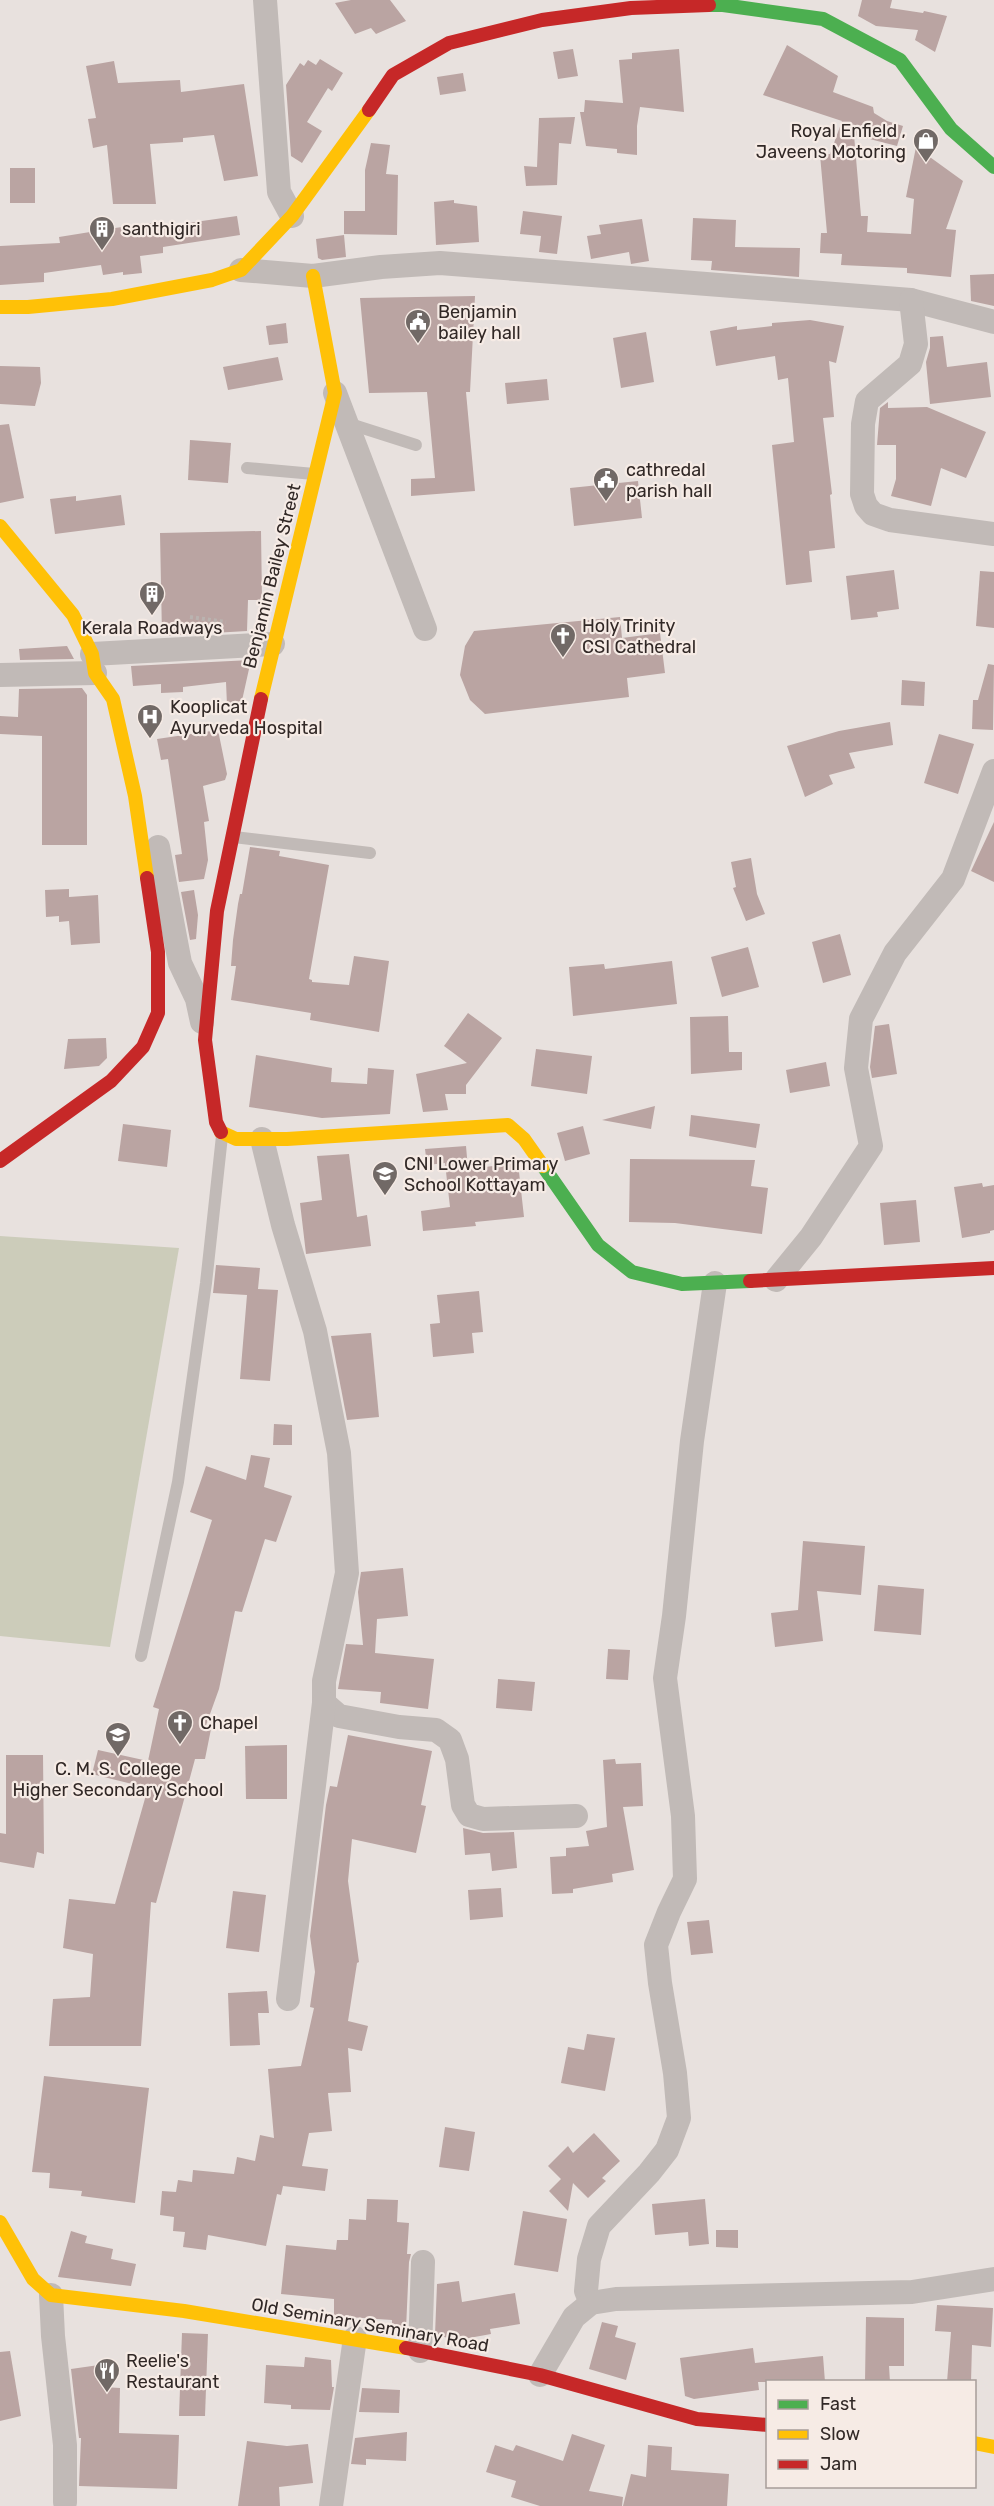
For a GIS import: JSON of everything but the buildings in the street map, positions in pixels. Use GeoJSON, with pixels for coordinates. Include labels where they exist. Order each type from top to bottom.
{"type":"FeatureCollection","features":[{"type":"Feature","properties":{"kind":"main road"},"geometry":{"type":"LineString","coordinates":[[0,307],[28,307],[112,299],[212,280],[241,270],[292,216],[393,75],[449,43],[542,20],[631,8],[723,5],[824,14],[900,60],[951,129],[994,167]]}},
{"type":"Feature","properties":{"kind":"main road","name":"Benjamin Bailey Street"},"geometry":{"type":"LineString","coordinates":[[222,1134],[216,1122],[206,1040],[217,911],[273,644],[335,393],[313,276]]}},
{"type":"Feature","properties":{"kind":"main road"},"geometry":{"type":"LineString","coordinates":[[0,526],[73,615],[93,663],[113,699],[135,796],[158,952],[158,1013],[143,1047],[111,1081],[65,1117],[0,1161]]}},
{"type":"Feature","properties":{"kind":"main road"},"geometry":{"type":"LineString","coordinates":[[222,1134],[236,1139],[262,1139],[507,1125],[524,1139],[598,1245],[632,1272],[682,1284],[994,1268]]}},
{"type":"Feature","properties":{"kind":"main road"},"geometry":{"type":"LineString","coordinates":[[0,2222],[33,2279],[51,2295]]}},
{"type":"Feature","properties":{"kind":"main road","name":"Old Seminary Seminary Road"},"geometry":{"type":"LineString","coordinates":[[51,2295],[184,2311],[355,2338],[540,2375],[697,2420],[766,2425]]}},
{"type":"Feature","properties":{"kind":"main road"},"geometry":{"type":"LineString","coordinates":[[976,2443],[994,2447]]}},
{"type":"Feature","properties":{"kind":"street"},"geometry":{"type":"LineString","coordinates":[[265,0],[279,192],[292,216]]}},
{"type":"Feature","properties":{"kind":"street"},"geometry":{"type":"LineString","coordinates":[[241,270],[313,276],[381,267],[440,263],[911,300],[994,322]]}},
{"type":"Feature","properties":{"kind":"street"},"geometry":{"type":"LineString","coordinates":[[911,300],[916,344],[910,364],[867,401],[863,424],[862,494],[866,506],[873,514],[890,520],[994,534]]}},
{"type":"Feature","properties":{"kind":"street"},"geometry":{"type":"LineString","coordinates":[[335,393],[425,629]]}},
{"type":"Feature","properties":{"kind":"street"},"geometry":{"type":"LineString","coordinates":[[0,675],[273,644]]}},
{"type":"Feature","properties":{"kind":"street"},"geometry":{"type":"LineString","coordinates":[[776,1280],[811,1237],[871,1146],[855,1068],[861,1019],[895,953],[953,879],[994,771]]}},
{"type":"Feature","properties":{"kind":"street"},"geometry":{"type":"LineString","coordinates":[[135,796],[158,846],[180,963],[197,999],[206,1040]]}},
{"type":"Feature","properties":{"kind":"street"},"geometry":{"type":"LineString","coordinates":[[262,1139],[283,1225],[315,1331],[339,1453],[347,1573],[324,1681],[324,1703],[288,1999]]}},
{"type":"Feature","properties":{"kind":"street"},"geometry":{"type":"LineString","coordinates":[[591,2303],[586,2291],[589,2259],[599,2226],[649,2174],[667,2150],[679,2118],[675,2073],[660,1983],[657,1945],[669,1912],[685,1879],[683,1816],[665,1677],[674,1616],[692,1441],[715,1282]]}},
{"type":"Feature","properties":{"kind":"street"},"geometry":{"type":"LineString","coordinates":[[324,1703],[339,1716],[399,1727],[436,1730],[450,1740],[457,1759],[463,1805],[469,1815],[483,1819],[576,1816]]}},
{"type":"Feature","properties":{"kind":"street"},"geometry":{"type":"LineString","coordinates":[[420,2350],[423,2262]]}},
{"type":"Feature","properties":{"kind":"street"},"geometry":{"type":"LineString","coordinates":[[540,2375],[574,2317],[591,2303],[616,2299],[912,2292],[994,2279]]}},
{"type":"Feature","properties":{"kind":"street"},"geometry":{"type":"LineString","coordinates":[[51,2295],[53,2336],[65,2445],[65,2502]]}},
{"type":"Feature","properties":{"kind":"street"},"geometry":{"type":"LineString","coordinates":[[331,2506],[355,2338]]}},
{"type":"Feature","properties":{"kind":"lane"},"geometry":{"type":"LineString","coordinates":[[347,423],[416,446]]}},
{"type":"Feature","properties":{"kind":"lane"},"geometry":{"type":"LineString","coordinates":[[247,468],[315,474]]}},
{"type":"Feature","properties":{"kind":"lane"},"geometry":{"type":"LineString","coordinates":[[232,837],[370,853]]}},
{"type":"Feature","properties":{"kind":"lane"},"geometry":{"type":"LineString","coordinates":[[141,1656],[178,1482],[206,1283],[222,1134]]}},
{"type":"Feature","properties":{"kind":"green space"},"geometry":{"type":"Polygon","coordinates":[[[0,1236],[179,1248],[110,1647],[0,1636],[0,1236]]]}},
{"type":"Feature","properties":{"kind":"traffic: fast"},"geometry":{"type":"LineString","coordinates":[[709,5],[823,19],[900,60],[951,129],[994,167]]}},
{"type":"Feature","properties":{"kind":"traffic: fast"},"geometry":{"type":"LineString","coordinates":[[543,1166],[598,1245],[632,1272],[682,1284],[750,1281]]}},
{"type":"Feature","properties":{"kind":"traffic: slow"},"geometry":{"type":"LineString","coordinates":[[0,307],[28,307],[112,299],[212,280],[241,270],[292,216],[369,110]]}},
{"type":"Feature","properties":{"kind":"traffic: slow"},"geometry":{"type":"LineString","coordinates":[[261,699],[335,393],[313,276]]}},
{"type":"Feature","properties":{"kind":"traffic: slow"},"geometry":{"type":"LineString","coordinates":[[0,526],[73,615],[92,654],[95,673],[113,699],[135,796],[147,878]]}},
{"type":"Feature","properties":{"kind":"traffic: slow"},"geometry":{"type":"LineString","coordinates":[[221,1132],[236,1139],[287,1139],[508,1125],[524,1139],[543,1166]]}},
{"type":"Feature","properties":{"kind":"traffic: slow"},"geometry":{"type":"LineString","coordinates":[[0,2222],[33,2279],[51,2295],[184,2311],[406,2348]]}},
{"type":"Feature","properties":{"kind":"traffic: slow"},"geometry":{"type":"LineString","coordinates":[[976,2443],[994,2447]]}},
{"type":"Feature","properties":{"kind":"traffic: jam"},"geometry":{"type":"LineString","coordinates":[[369,110],[393,75],[449,43],[542,20],[631,8],[709,5]]}},
{"type":"Feature","properties":{"kind":"traffic: jam"},"geometry":{"type":"LineString","coordinates":[[221,1132],[216,1122],[205,1040],[217,911],[261,699]]}},
{"type":"Feature","properties":{"kind":"traffic: jam"},"geometry":{"type":"LineString","coordinates":[[0,1161],[111,1081],[143,1047],[158,1013],[158,952],[147,878]]}},
{"type":"Feature","properties":{"kind":"traffic: jam"},"geometry":{"type":"LineString","coordinates":[[750,1281],[994,1268]]}},
{"type":"Feature","properties":{"kind":"traffic: jam"},"geometry":{"type":"LineString","coordinates":[[406,2348],[540,2375],[697,2419],[766,2425]]}},
{"type":"Feature","properties":{"kind":"place","name":"Royal Enfield , Javeens Motoring"},"geometry":{"type":"Point","coordinates":[926,164]}},
{"type":"Feature","properties":{"kind":"place","name":"santhigiri"},"geometry":{"type":"Point","coordinates":[102,252]}},
{"type":"Feature","properties":{"kind":"place","name":"Benjamin bailey hall"},"geometry":{"type":"Point","coordinates":[418,345]}},
{"type":"Feature","properties":{"kind":"place","name":"cathredal parish hall"},"geometry":{"type":"Point","coordinates":[606,503]}},
{"type":"Feature","properties":{"kind":"place","name":"Kerala Roadways"},"geometry":{"type":"Point","coordinates":[152,617]}},
{"type":"Feature","properties":{"kind":"place","name":"Holy Trinity CSI Cathedral"},"geometry":{"type":"Point","coordinates":[563,659]}},
{"type":"Feature","properties":{"kind":"place","name":"Kooplicat Ayurveda Hospital"},"geometry":{"type":"Point","coordinates":[150,740]}},
{"type":"Feature","properties":{"kind":"place","name":"CNI Lower Primary School Kottayam"},"geometry":{"type":"Point","coordinates":[385,1197]}},
{"type":"Feature","properties":{"kind":"place","name":"Chapel"},"geometry":{"type":"Point","coordinates":[180,1746]}},
{"type":"Feature","properties":{"kind":"place","name":"C. M. S. College Higher Secondary School"},"geometry":{"type":"Point","coordinates":[118,1758]}},
{"type":"Feature","properties":{"kind":"place","name":"Reelie's Restaurant"},"geometry":{"type":"Point","coordinates":[107,2394]}}]}
